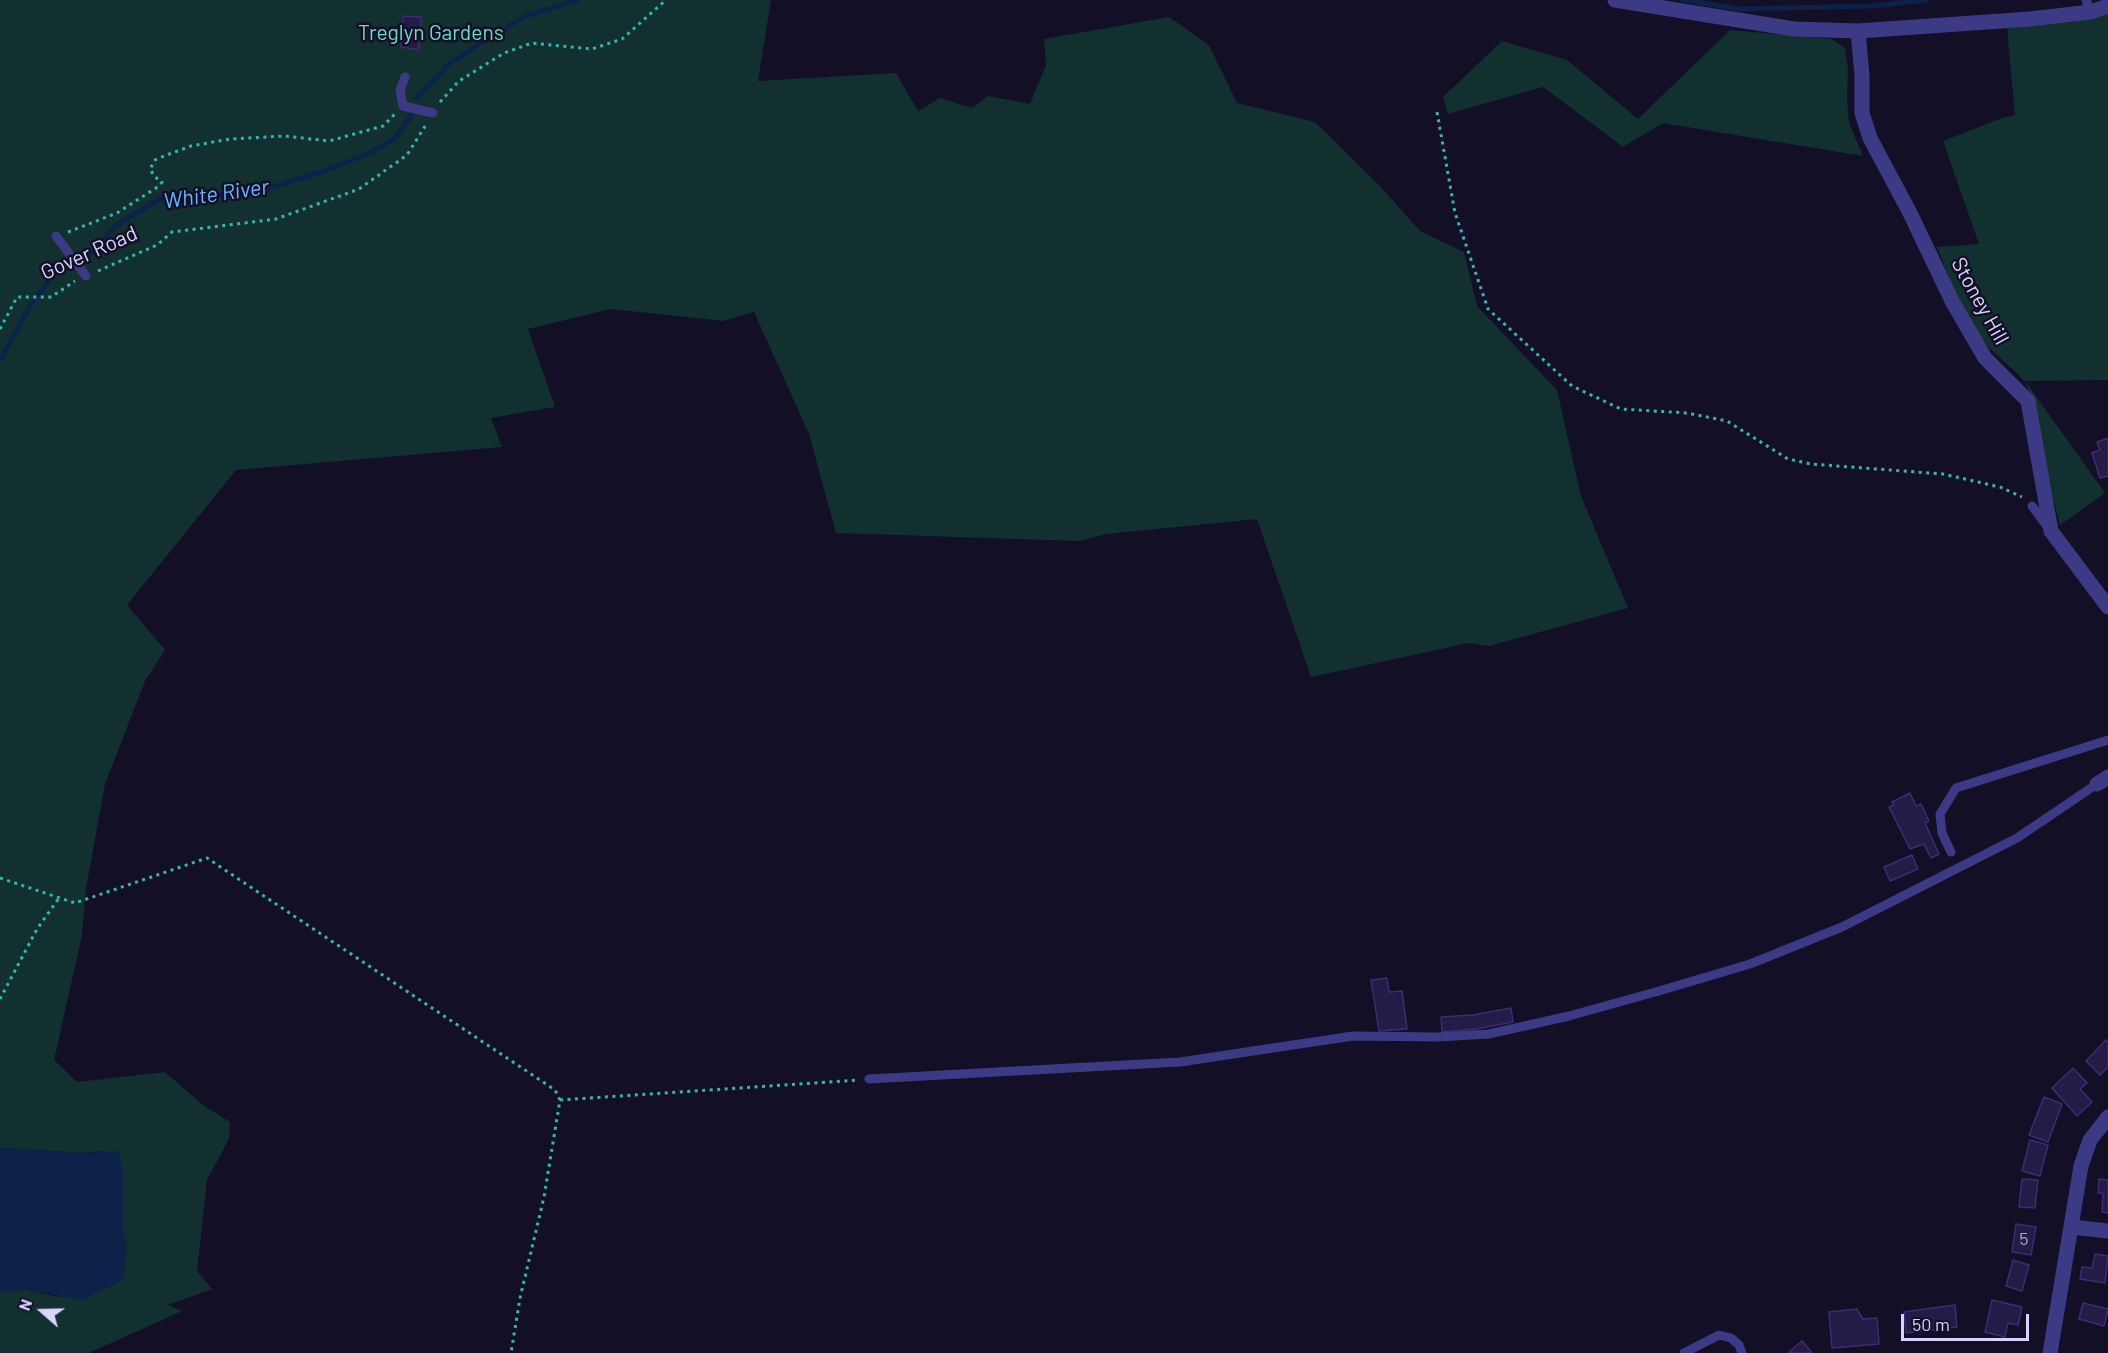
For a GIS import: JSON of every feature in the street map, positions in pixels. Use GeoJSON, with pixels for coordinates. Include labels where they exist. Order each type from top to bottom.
{"type":"FeatureCollection","features":[{"type":"Feature","properties":{"kind":"street"},"geometry":{"type":"LineString","coordinates":[[1615,0],[1794,29],[1858,31],[2030,19],[2089,6],[2108,6]]}},
{"type":"Feature","properties":{"kind":"street","name":"Stoney Hill"},"geometry":{"type":"LineString","coordinates":[[1858,31],[1862,75],[1862,112],[1870,138],[1910,213],[1952,301],[1985,358],[2028,401],[2052,531],[2108,607]]}},
{"type":"Feature","properties":{"kind":"street"},"geometry":{"type":"LineString","coordinates":[[2050,1353],[2081,1166],[2090,1140],[2108,1117]]}},
{"type":"Feature","properties":{"kind":"street"},"geometry":{"type":"LineString","coordinates":[[2072,1227],[2108,1231]]}},
{"type":"Feature","properties":{"kind":"lane"},"geometry":{"type":"LineString","coordinates":[[405,77],[400,90],[405,107],[433,113]]}},
{"type":"Feature","properties":{"kind":"lane"},"geometry":{"type":"LineString","coordinates":[[57,236],[83,273]]}},
{"type":"Feature","properties":{"kind":"lane"},"geometry":{"type":"LineString","coordinates":[[2032,506],[2052,531]]}},
{"type":"Feature","properties":{"kind":"lane"},"geometry":{"type":"LineString","coordinates":[[1951,852],[1942,833],[1940,814],[1956,788],[2108,740]]}},
{"type":"Feature","properties":{"kind":"lane"},"geometry":{"type":"LineString","coordinates":[[869,1079],[1180,1062],[1353,1035],[1437,1037],[1489,1034],[1569,1016],[1750,964],[1842,927],[2017,838],[2102,781]]}},
{"type":"Feature","properties":{"kind":"lane"},"geometry":{"type":"LineString","coordinates":[[1684,1353],[1719,1335],[1731,1338],[1739,1345],[1742,1353]]}},
{"type":"Feature","properties":{"kind":"path","name":"Gover Road"},"geometry":{"type":"LineString","coordinates":[[0,329],[17,297],[51,297],[83,273],[157,245],[172,232],[276,219],[359,189],[407,155],[444,95],[459,81],[504,53],[532,43],[592,50],[622,39],[666,0]]}},
{"type":"Feature","properties":{"kind":"path"},"geometry":{"type":"LineString","coordinates":[[57,236],[117,213],[159,186],[162,182],[154,177],[150,169],[155,160],[164,156],[191,146],[230,139],[285,136],[329,141],[383,126],[405,107]]}},
{"type":"Feature","properties":{"kind":"path"},"geometry":{"type":"LineString","coordinates":[[1437,112],[1455,213],[1488,309],[1572,386],[1621,409],[1687,412],[1727,421],[1788,459],[1811,464],[1943,474],[2000,487],[2022,497],[2032,506]]}},
{"type":"Feature","properties":{"kind":"path"},"geometry":{"type":"LineString","coordinates":[[0,878],[75,903],[207,858],[555,1090],[560,1100],[544,1197],[520,1298],[511,1353]]}},
{"type":"Feature","properties":{"kind":"path"},"geometry":{"type":"LineString","coordinates":[[0,999],[37,929],[59,898]]}},
{"type":"Feature","properties":{"kind":"path"},"geometry":{"type":"LineString","coordinates":[[560,1100],[869,1079]]}},
{"type":"Feature","properties":{"kind":"green space","name":"Treglyn Gardens"},"geometry":{"type":"Polygon","coordinates":[[[0,0],[771,0],[758,81],[896,73],[918,111],[940,98],[972,108],[988,96],[1030,104],[1046,65],[1044,39],[1169,17],[1209,45],[1237,103],[1315,122],[1380,186],[1420,231],[1464,252],[1477,306],[1557,390],[1581,496],[1628,608],[1489,646],[1469,643],[1311,677],[1257,519],[1106,534],[1079,541],[836,533],[809,434],[754,312],[723,321],[611,309],[528,329],[555,407],[491,418],[502,447],[236,470],[127,605],[165,650],[145,681],[105,784],[86,889],[82,935],[54,1060],[77,1082],[165,1072],[203,1105],[230,1122],[229,1139],[207,1180],[197,1271],[212,1289],[168,1305],[182,1311],[89,1353],[0,1353],[0,1291],[28,1290],[60,1297],[127,1249],[123,1232],[122,1207],[102,1151],[84,1153],[0,1148],[0,0]]]}},
{"type":"Feature","properties":{"kind":"green space"},"geometry":{"type":"Polygon","coordinates":[[[2108,14],[2108,380],[2025,381],[1984,343],[1955,293],[1937,247],[1979,244],[1943,141],[2015,115],[2007,28],[2073,22],[2108,14]]]}},
{"type":"Feature","properties":{"kind":"green space"},"geometry":{"type":"Polygon","coordinates":[[[1730,30],[1831,39],[1845,48],[1848,69],[1849,123],[1863,156],[1663,123],[1623,147],[1543,87],[1448,114],[1443,97],[1502,41],[1567,60],[1638,119],[1730,30]]]}},
{"type":"Feature","properties":{"kind":"green space"},"geometry":{"type":"Polygon","coordinates":[[[2025,381],[2105,493],[2060,525],[2047,473],[2037,414],[2025,381]]]}},
{"type":"Feature","properties":{"kind":"water"},"geometry":{"type":"Polygon","coordinates":[[[0,1148],[84,1153],[118,1151],[123,1169],[123,1232],[127,1249],[123,1280],[82,1300],[28,1290],[0,1291],[0,1148]]]}},
{"type":"Feature","properties":{"kind":"building"},"geometry":{"type":"Polygon","coordinates":[[[403,16],[421,17],[419,50],[401,47],[403,16]]]}},
{"type":"Feature","properties":{"kind":"building"},"geometry":{"type":"Polygon","coordinates":[[[2108,438],[2108,476],[2100,478],[2092,453],[2100,450],[2097,442],[2108,438]]]}},
{"type":"Feature","properties":{"kind":"building"},"geometry":{"type":"Polygon","coordinates":[[[1910,793],[1916,806],[1921,804],[1929,821],[1925,823],[1939,854],[1931,858],[1924,844],[1910,849],[1889,807],[1894,805],[1892,802],[1910,793]]]}},
{"type":"Feature","properties":{"kind":"building"},"geometry":{"type":"Polygon","coordinates":[[[1912,855],[1918,869],[1890,881],[1884,867],[1912,855]]]}},
{"type":"Feature","properties":{"kind":"building"},"geometry":{"type":"Polygon","coordinates":[[[1387,978],[1389,992],[1402,991],[1407,1029],[1379,1031],[1371,980],[1387,978]]]}},
{"type":"Feature","properties":{"kind":"building"},"geometry":{"type":"Polygon","coordinates":[[[1511,1008],[1513,1022],[1442,1032],[1441,1017],[1473,1015],[1511,1008]]]}},
{"type":"Feature","properties":{"kind":"building"},"geometry":{"type":"Polygon","coordinates":[[[2106,1040],[2108,1067],[2100,1075],[2086,1061],[2106,1040]]]}},
{"type":"Feature","properties":{"kind":"building"},"geometry":{"type":"Polygon","coordinates":[[[2073,1068],[2087,1083],[2080,1089],[2092,1102],[2077,1116],[2052,1088],[2073,1068]]]}},
{"type":"Feature","properties":{"kind":"building"},"geometry":{"type":"Polygon","coordinates":[[[2044,1097],[2062,1104],[2048,1142],[2029,1135],[2044,1097]]]}},
{"type":"Feature","properties":{"kind":"building"},"geometry":{"type":"Polygon","coordinates":[[[2030,1140],[2048,1145],[2040,1176],[2022,1171],[2030,1140]]]}},
{"type":"Feature","properties":{"kind":"building"},"geometry":{"type":"Polygon","coordinates":[[[2022,1179],[2038,1180],[2035,1208],[2019,1207],[2022,1179]]]}},
{"type":"Feature","properties":{"kind":"building"},"geometry":{"type":"Polygon","coordinates":[[[2099,1179],[2108,1180],[2108,1213],[2102,1212],[2103,1193],[2098,1193],[2099,1179]]]}},
{"type":"Feature","properties":{"kind":"building"},"geometry":{"type":"Polygon","coordinates":[[[2016,1224],[2036,1227],[2031,1255],[2012,1252],[2016,1224]]]}},
{"type":"Feature","properties":{"kind":"building"},"geometry":{"type":"Polygon","coordinates":[[[2095,1254],[2108,1256],[2105,1283],[2080,1279],[2082,1267],[2092,1268],[2095,1254]]]}},
{"type":"Feature","properties":{"kind":"building"},"geometry":{"type":"Polygon","coordinates":[[[2013,1260],[2029,1265],[2022,1291],[2006,1286],[2013,1260]]]}},
{"type":"Feature","properties":{"kind":"building"},"geometry":{"type":"Polygon","coordinates":[[[1992,1300],[2022,1307],[2018,1325],[2008,1323],[2005,1337],[1985,1332],[1992,1300]]]}},
{"type":"Feature","properties":{"kind":"building"},"geometry":{"type":"Polygon","coordinates":[[[2083,1303],[2108,1309],[2104,1326],[2079,1319],[2083,1303]]]}},
{"type":"Feature","properties":{"kind":"building"},"geometry":{"type":"Polygon","coordinates":[[[1955,1305],[1957,1327],[1906,1333],[1904,1312],[1955,1305]]]}},
{"type":"Feature","properties":{"kind":"building"},"geometry":{"type":"Polygon","coordinates":[[[1857,1309],[1863,1319],[1877,1318],[1879,1344],[1832,1348],[1829,1312],[1857,1309]]]}},
{"type":"Feature","properties":{"kind":"building"},"geometry":{"type":"Polygon","coordinates":[[[1802,1341],[1812,1353],[1789,1353],[1789,1352],[1802,1341]]]}},
{"type":"Feature","properties":{"kind":"waterway","name":"White River"},"geometry":{"type":"LineString","coordinates":[[417,98],[450,63],[525,16],[578,0]]}},
{"type":"Feature","properties":{"kind":"waterway","name":"White River"},"geometry":{"type":"LineString","coordinates":[[1683,0],[1739,9],[1872,6],[1926,0]]}},
{"type":"Feature","properties":{"kind":"waterway","name":"White River"},"geometry":{"type":"LineString","coordinates":[[0,360],[32,303],[55,272],[78,263],[94,252],[115,226],[161,198],[254,193],[321,172],[372,152],[395,138],[411,116]]}}]}
